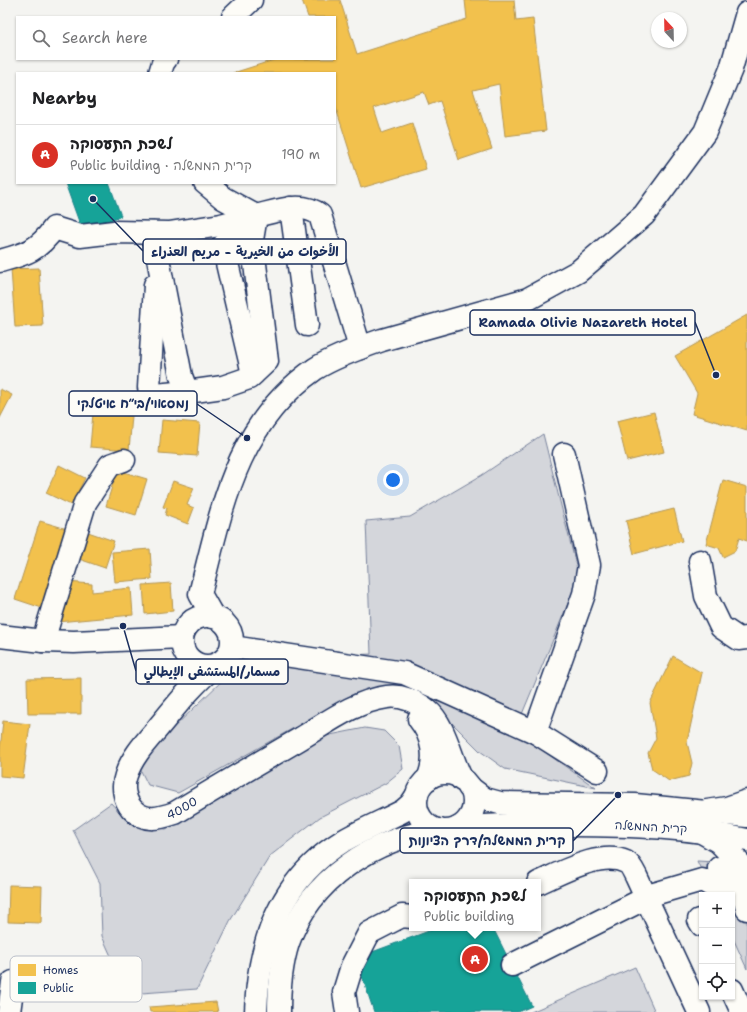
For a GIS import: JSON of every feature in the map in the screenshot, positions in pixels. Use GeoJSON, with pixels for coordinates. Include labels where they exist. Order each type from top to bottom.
{"type":"FeatureCollection","features":[{"type":"Feature","properties":{"kind":"main road"},"geometry":{"type":"LineString","coordinates":[[234,16],[251,0]]}},
{"type":"Feature","properties":{"kind":"main road"},"geometry":{"type":"LineString","coordinates":[[212,617],[200,594],[226,494],[242,453],[275,404],[316,369],[360,348],[382,340],[528,299],[579,271],[644,215],[706,132],[731,69],[747,13]]}},
{"type":"Feature","properties":{"kind":"main road"},"geometry":{"type":"LineString","coordinates":[[160,72],[165,60]]}},
{"type":"Feature","properties":{"kind":"main road"},"geometry":{"type":"LineString","coordinates":[[206,184],[223,198],[256,216]]}},
{"type":"Feature","properties":{"kind":"main road"},"geometry":{"type":"LineString","coordinates":[[155,243],[168,233],[221,225],[291,208],[311,208],[320,214],[360,348]]}},
{"type":"Feature","properties":{"kind":"main road"},"geometry":{"type":"LineString","coordinates":[[291,208],[307,325]]}},
{"type":"Feature","properties":{"kind":"main road"},"geometry":{"type":"LineString","coordinates":[[253,374],[223,246],[256,216]]}},
{"type":"Feature","properties":{"kind":"main road"},"geometry":{"type":"LineString","coordinates":[[155,243],[149,388],[155,395],[223,387],[249,378],[267,361],[252,240],[256,216]]}},
{"type":"Feature","properties":{"kind":"main road"},"geometry":{"type":"LineString","coordinates":[[0,260],[24,254],[44,242],[54,228],[80,236],[114,232],[155,243]]}},
{"type":"Feature","properties":{"kind":"main road"},"geometry":{"type":"LineString","coordinates":[[155,243],[180,376],[188,392]]}},
{"type":"Feature","properties":{"kind":"main road"},"geometry":{"type":"LineString","coordinates":[[535,732],[584,594],[590,565],[564,454]]}},
{"type":"Feature","properties":{"kind":"main road"},"geometry":{"type":"LineString","coordinates":[[43,641],[85,503],[110,465],[124,460]]}},
{"type":"Feature","properties":{"kind":"main road"},"geometry":{"type":"LineString","coordinates":[[700,561],[706,596],[721,627],[739,639],[747,638]]}},
{"type":"Feature","properties":{"kind":"main road"},"geometry":{"type":"LineString","coordinates":[[217,664],[208,666],[198,665],[191,660],[183,649],[182,637],[185,629],[191,622],[204,616],[222,621],[228,628],[232,640],[232,647],[404,673],[535,732],[597,771]]}},
{"type":"Feature","properties":{"kind":"main road"},"geometry":{"type":"LineString","coordinates":[[0,636],[43,641],[74,642],[182,637]]}},
{"type":"Feature","properties":{"kind":"main road","name":"4000"},"geometry":{"type":"LineString","coordinates":[[232,647],[228,655],[193,684],[133,760],[126,775],[124,787],[131,809],[139,815],[148,819],[160,818],[174,813],[343,714],[374,700],[389,696],[402,697],[428,710],[436,720],[448,744],[451,757],[466,783]]}},
{"type":"Feature","properties":{"kind":"main road","name":"4000"},"geometry":{"type":"LineString","coordinates":[[183,697],[189,682],[191,660]]}},
{"type":"Feature","properties":{"kind":"main road","name":"4000"},"geometry":{"type":"LineString","coordinates":[[343,714],[361,707],[378,705],[407,710],[419,718],[427,728],[432,744],[432,770],[422,787]]}},
{"type":"Feature","properties":{"kind":"main road"},"geometry":{"type":"LineString","coordinates":[[448,744],[468,770],[482,783],[505,797],[528,803]]}},
{"type":"Feature","properties":{"kind":"main road","name":"קרית הממשלה"},"geometry":{"type":"LineString","coordinates":[[422,787],[437,775],[449,774],[466,783],[485,799],[500,803],[635,805],[702,821],[747,840]]}},
{"type":"Feature","properties":{"kind":"main road"},"geometry":{"type":"LineString","coordinates":[[422,787],[418,813],[422,820],[429,827],[448,829],[466,822],[473,808],[473,798],[466,783]]}},
{"type":"Feature","properties":{"kind":"main road"},"geometry":{"type":"LineString","coordinates":[[256,1012],[260,963],[267,936],[288,892],[304,873],[342,842],[403,811],[411,804],[422,787]]}},
{"type":"Feature","properties":{"kind":"main road"},"geometry":{"type":"LineString","coordinates":[[747,801],[727,808],[702,821],[719,842],[747,871]]}},
{"type":"Feature","properties":{"kind":"main road","name":"קרית הממשלה"},"geometry":{"type":"LineString","coordinates":[[279,1012],[282,968],[288,943],[307,905],[320,888],[354,861],[376,849],[412,834],[448,829],[510,824],[616,825],[702,821],[747,816]]}},
{"type":"Feature","properties":{"kind":"main road"},"geometry":{"type":"LineString","coordinates":[[541,882],[591,861],[613,858],[627,862],[636,876],[699,1012]]}},
{"type":"Feature","properties":{"kind":"main road"},"geometry":{"type":"LineString","coordinates":[[747,885],[720,868],[724,877],[743,892],[747,910]]}},
{"type":"Feature","properties":{"kind":"main road"},"geometry":{"type":"LineString","coordinates":[[512,965],[654,894],[702,880],[723,892]]}},
{"type":"Feature","properties":{"kind":"main road"},"geometry":{"type":"LineString","coordinates":[[735,908],[740,918],[747,917]]}},
{"type":"Feature","properties":{"kind":"main road"},"geometry":{"type":"LineString","coordinates":[[347,1012],[344,992],[352,966],[369,933],[402,916],[409,917]]}},
{"type":"Feature","properties":{"kind":"main road"},"geometry":{"type":"LineString","coordinates":[[735,997],[742,1012]]}},
{"type":"Feature","properties":{"kind":"main road"},"geometry":{"type":"LineString","coordinates":[[9,1012],[10,1002]]}},
{"type":"Feature","properties":{"kind":"shaded area"},"geometry":{"type":"Polygon","coordinates":[[[543,434],[579,577],[515,731],[596,788],[505,769],[480,751],[422,693],[387,687],[340,702],[178,793],[148,785],[137,763],[227,676],[251,660],[371,654],[366,521],[410,517],[482,475],[543,434]]]}},
{"type":"Feature","properties":{"kind":"shaded area"},"geometry":{"type":"Polygon","coordinates":[[[365,728],[384,731],[399,746],[403,769],[386,783],[320,817],[270,856],[230,921],[197,989],[142,993],[142,956],[111,956],[102,936],[100,883],[73,830],[111,803],[129,823],[166,829],[325,736],[365,728]]]}},
{"type":"Feature","properties":{"kind":"shaded area"},"geometry":{"type":"Polygon","coordinates":[[[697,861],[715,862],[747,891],[747,969],[735,943],[735,892],[712,892],[697,861]]]}},
{"type":"Feature","properties":{"kind":"shaded area"},"geometry":{"type":"Polygon","coordinates":[[[635,967],[655,1012],[531,1012],[635,967]]]}},
{"type":"Feature","properties":{"kind":"building: Homes"},"geometry":{"type":"Polygon","coordinates":[[[302,0],[340,0],[357,54],[467,19],[465,0],[514,0],[516,21],[533,19],[546,131],[505,136],[499,84],[473,90],[492,149],[459,160],[440,101],[429,105],[424,92],[374,108],[382,133],[412,123],[426,169],[361,188],[336,108],[336,72],[236,72],[274,60],[336,60],[336,16],[308,16],[302,0]]]}},
{"type":"Feature","properties":{"kind":"building: Homes"},"geometry":{"type":"Polygon","coordinates":[[[39,268],[43,326],[15,327],[11,269],[39,268]]]}},
{"type":"Feature","properties":{"kind":"building: Homes"},"geometry":{"type":"Polygon","coordinates":[[[747,315],[747,431],[692,414],[697,393],[675,356],[747,315]]]}},
{"type":"Feature","properties":{"kind":"building: Homes"},"geometry":{"type":"Polygon","coordinates":[[[0,389],[12,395],[0,418],[0,389]]]}},
{"type":"Feature","properties":{"kind":"building: Homes"},"geometry":{"type":"Polygon","coordinates":[[[654,412],[664,452],[627,461],[617,421],[654,412]]]}},
{"type":"Feature","properties":{"kind":"building: Homes"},"geometry":{"type":"Polygon","coordinates":[[[93,413],[132,416],[129,450],[90,447],[93,413]]]}},
{"type":"Feature","properties":{"kind":"building: Homes"},"geometry":{"type":"Polygon","coordinates":[[[162,420],[200,423],[197,456],[159,453],[162,420]]]}},
{"type":"Feature","properties":{"kind":"building: Homes"},"geometry":{"type":"Polygon","coordinates":[[[59,465],[85,478],[71,505],[46,493],[59,465]]]}},
{"type":"Feature","properties":{"kind":"building: Homes"},"geometry":{"type":"Polygon","coordinates":[[[117,470],[147,479],[136,515],[106,506],[117,470]]]}},
{"type":"Feature","properties":{"kind":"building: Homes"},"geometry":{"type":"Polygon","coordinates":[[[723,480],[747,487],[747,541],[739,538],[735,551],[723,557],[719,548],[706,544],[723,480]]]}},
{"type":"Feature","properties":{"kind":"building: Homes"},"geometry":{"type":"Polygon","coordinates":[[[173,481],[194,488],[187,505],[194,508],[188,524],[165,515],[167,508],[163,507],[173,481]]]}},
{"type":"Feature","properties":{"kind":"building: Homes"},"geometry":{"type":"Polygon","coordinates":[[[674,509],[682,541],[634,554],[626,521],[674,509]]]}},
{"type":"Feature","properties":{"kind":"building: Homes"},"geometry":{"type":"Polygon","coordinates":[[[40,521],[67,529],[42,608],[15,599],[40,521]]]}},
{"type":"Feature","properties":{"kind":"building: Homes"},"geometry":{"type":"Polygon","coordinates":[[[88,532],[114,541],[105,568],[79,559],[88,532]]]}},
{"type":"Feature","properties":{"kind":"building: Homes"},"geometry":{"type":"Polygon","coordinates":[[[150,549],[152,579],[115,582],[112,552],[150,549]]]}},
{"type":"Feature","properties":{"kind":"building: Homes"},"geometry":{"type":"Polygon","coordinates":[[[67,582],[92,584],[92,592],[131,588],[133,615],[58,622],[67,582]]]}},
{"type":"Feature","properties":{"kind":"building: Homes"},"geometry":{"type":"Polygon","coordinates":[[[171,583],[173,611],[145,614],[143,585],[171,583]]]}},
{"type":"Feature","properties":{"kind":"building: Homes"},"geometry":{"type":"Polygon","coordinates":[[[673,656],[702,673],[687,742],[692,763],[689,776],[669,781],[652,769],[648,753],[656,738],[650,703],[673,656]]]}},
{"type":"Feature","properties":{"kind":"building: Homes"},"geometry":{"type":"Polygon","coordinates":[[[81,678],[81,714],[28,714],[27,679],[81,678]]]}},
{"type":"Feature","properties":{"kind":"building: Homes"},"geometry":{"type":"Polygon","coordinates":[[[3,721],[30,724],[23,778],[0,776],[0,750],[3,721]]]}},
{"type":"Feature","properties":{"kind":"building: Homes"},"geometry":{"type":"Polygon","coordinates":[[[9,885],[42,886],[41,923],[8,922],[9,885]]]}},
{"type":"Feature","properties":{"kind":"building: Homes"},"geometry":{"type":"Polygon","coordinates":[[[216,1002],[218,1012],[150,1012],[149,1007],[216,1002]]]}},
{"type":"Feature","properties":{"kind":"building: Public"},"geometry":{"type":"Polygon","coordinates":[[[65,184],[109,184],[121,216],[82,230],[65,184]]]}},
{"type":"Feature","properties":{"kind":"building: Public"},"geometry":{"type":"Polygon","coordinates":[[[429,931],[494,931],[532,1006],[518,1012],[374,1012],[356,958],[429,931]]]}},
{"type":"Feature","properties":{"kind":"place","name":"الأخوات من الخيرية - مريم العذراء"},"geometry":{"type":"Point","coordinates":[93,199]}},
{"type":"Feature","properties":{"kind":"place","name":"Ramada Olivie Nazareth Hotel"},"geometry":{"type":"Point","coordinates":[716,375]}},
{"type":"Feature","properties":{"kind":"place","name":"נמסאוי/בי״ח איטלקי"},"geometry":{"type":"Point","coordinates":[247,438]}},
{"type":"Feature","properties":{"kind":"place","name":"مسمار/المستشفى الإيطالي"},"geometry":{"type":"Point","coordinates":[123,626]}},
{"type":"Feature","properties":{"kind":"place","name":"קרית הממשלה/דרך הציונות"},"geometry":{"type":"Point","coordinates":[618,795]}},
{"type":"Feature","properties":{"kind":"place","name":"לשכת התעסוקה"},"geometry":{"type":"Point","coordinates":[475,959]}}]}
